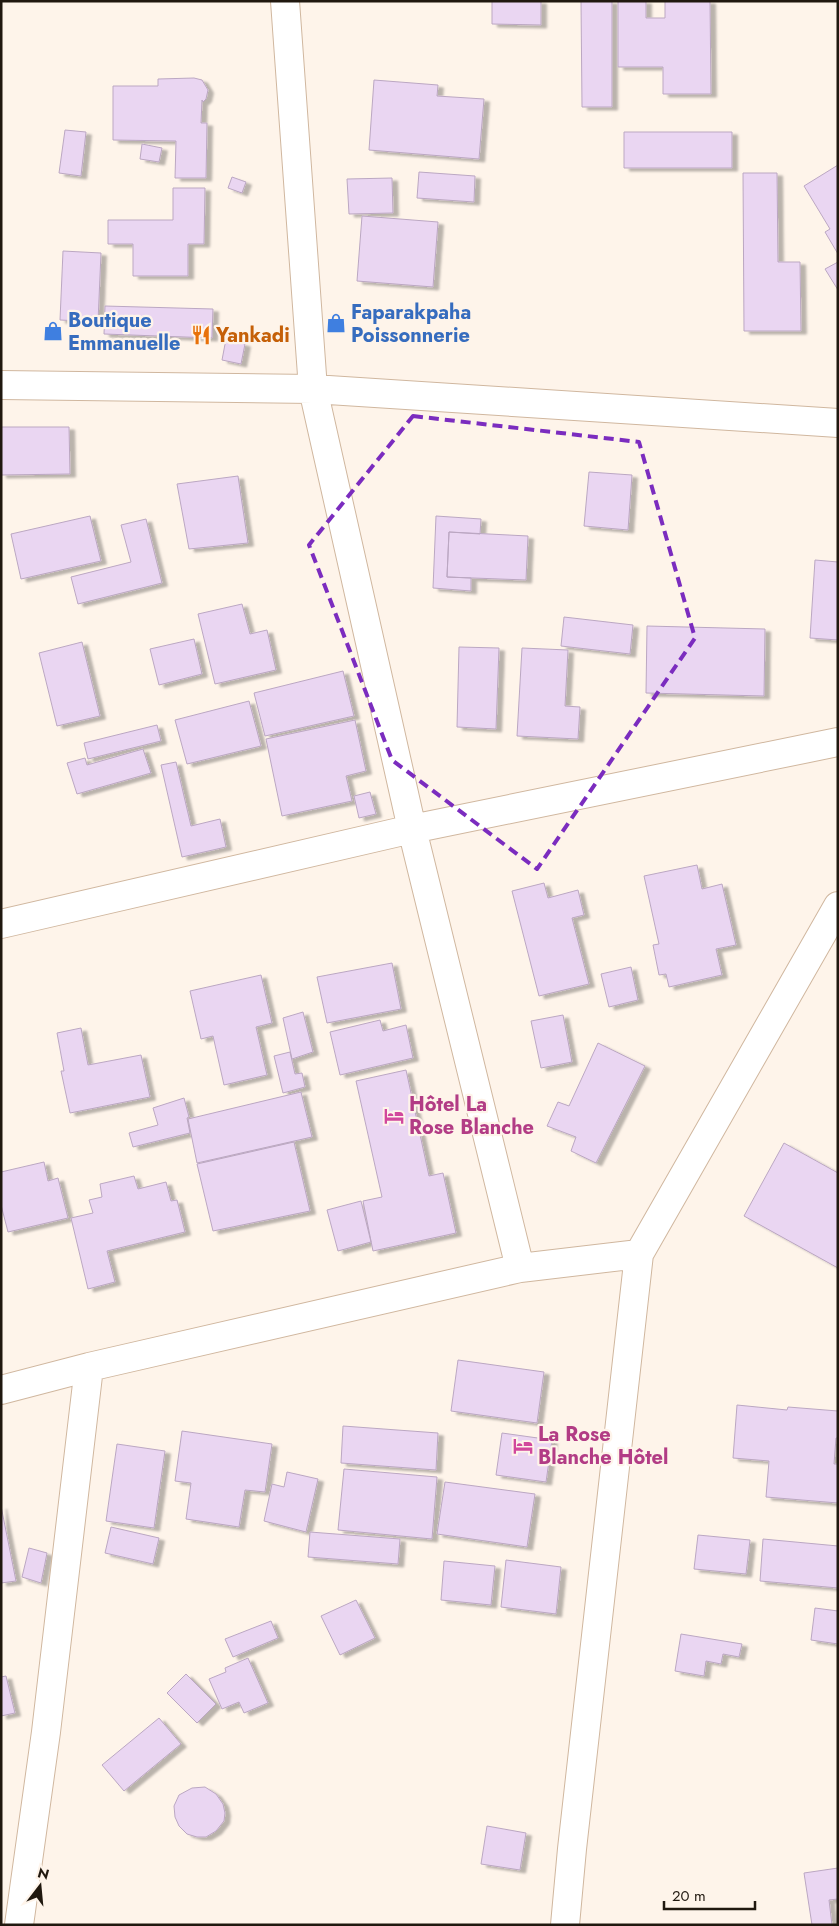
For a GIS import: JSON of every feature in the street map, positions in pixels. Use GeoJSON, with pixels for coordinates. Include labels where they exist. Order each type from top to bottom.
{"type":"FeatureCollection","features":[{"type":"Feature","properties":{"kind":"street"},"geometry":{"type":"LineString","coordinates":[[285,1],[313,389],[412,829],[520,1268]]}},
{"type":"Feature","properties":{"kind":"street"},"geometry":{"type":"LineString","coordinates":[[1,385],[313,389],[838,423]]}},
{"type":"Feature","properties":{"kind":"street"},"geometry":{"type":"LineString","coordinates":[[1,924],[412,829],[838,742]]}},
{"type":"Feature","properties":{"kind":"street"},"geometry":{"type":"LineString","coordinates":[[565,1925],[639,1254],[838,906]]}},
{"type":"Feature","properties":{"kind":"street"},"geometry":{"type":"LineString","coordinates":[[1,1390],[89,1367],[520,1268],[639,1254]]}},
{"type":"Feature","properties":{"kind":"street"},"geometry":{"type":"LineString","coordinates":[[19,1925],[46,1732],[89,1367]]}},
{"type":"Feature","properties":{"kind":"highlighted area"},"geometry":{"type":"Polygon","coordinates":[[[413,416],[639,442],[695,638],[537,869],[392,760],[309,545],[413,416]]]}},
{"type":"Feature","properties":{"kind":"building"},"geometry":{"type":"Polygon","coordinates":[[[492,1],[541,1],[541,25],[492,24],[492,1]]]}},
{"type":"Feature","properties":{"kind":"building"},"geometry":{"type":"Polygon","coordinates":[[[581,1],[612,1],[612,107],[582,107],[581,1]]]}},
{"type":"Feature","properties":{"kind":"building"},"geometry":{"type":"Polygon","coordinates":[[[618,1],[646,1],[646,18],[665,18],[665,1],[710,1],[711,94],[663,94],[663,67],[618,67],[618,1]]]}},
{"type":"Feature","properties":{"kind":"building"},"geometry":{"type":"Polygon","coordinates":[[[194,78],[202,80],[208,90],[206,99],[203,102],[202,100],[201,123],[207,123],[206,178],[175,178],[176,141],[113,140],[113,86],[158,86],[158,79],[194,78]]]}},
{"type":"Feature","properties":{"kind":"building"},"geometry":{"type":"Polygon","coordinates":[[[374,80],[438,85],[437,96],[484,99],[479,159],[369,150],[374,80]]]}},
{"type":"Feature","properties":{"kind":"building"},"geometry":{"type":"Polygon","coordinates":[[[65,130],[86,132],[81,176],[59,173],[65,130]]]}},
{"type":"Feature","properties":{"kind":"building"},"geometry":{"type":"Polygon","coordinates":[[[624,132],[732,132],[732,168],[624,168],[624,132]]]}},
{"type":"Feature","properties":{"kind":"building"},"geometry":{"type":"Polygon","coordinates":[[[142,144],[162,148],[159,162],[140,159],[142,144]]]}},
{"type":"Feature","properties":{"kind":"building"},"geometry":{"type":"Polygon","coordinates":[[[838,165],[838,254],[825,232],[830,229],[804,186],[838,165]]]}},
{"type":"Feature","properties":{"kind":"building"},"geometry":{"type":"Polygon","coordinates":[[[419,172],[475,176],[474,202],[417,198],[419,172]]]}},
{"type":"Feature","properties":{"kind":"building"},"geometry":{"type":"Polygon","coordinates":[[[743,173],[777,173],[778,262],[800,262],[801,331],[744,331],[743,173]]]}},
{"type":"Feature","properties":{"kind":"building"},"geometry":{"type":"Polygon","coordinates":[[[232,177],[246,182],[242,193],[228,188],[232,177]]]}},
{"type":"Feature","properties":{"kind":"building"},"geometry":{"type":"Polygon","coordinates":[[[392,178],[393,213],[349,214],[347,179],[392,178]]]}},
{"type":"Feature","properties":{"kind":"building"},"geometry":{"type":"Polygon","coordinates":[[[173,188],[205,188],[204,244],[188,244],[188,276],[133,276],[133,244],[108,244],[108,220],[173,220],[173,188]]]}},
{"type":"Feature","properties":{"kind":"building"},"geometry":{"type":"Polygon","coordinates":[[[362,216],[438,222],[433,287],[357,281],[362,216]]]}},
{"type":"Feature","properties":{"kind":"building"},"geometry":{"type":"Polygon","coordinates":[[[63,251],[101,253],[98,322],[60,320],[63,251]]]}},
{"type":"Feature","properties":{"kind":"building"},"geometry":{"type":"Polygon","coordinates":[[[838,262],[838,290],[825,269],[838,262]]]}},
{"type":"Feature","properties":{"kind":"building"},"geometry":{"type":"Polygon","coordinates":[[[105,306],[213,309],[212,338],[104,334],[105,306]]]}},
{"type":"Feature","properties":{"kind":"building"},"geometry":{"type":"Polygon","coordinates":[[[226,339],[245,344],[241,364],[222,360],[226,339]]]}},
{"type":"Feature","properties":{"kind":"building"},"geometry":{"type":"Polygon","coordinates":[[[1,427],[69,427],[70,474],[1,475],[1,427]]]}},
{"type":"Feature","properties":{"kind":"building"},"geometry":{"type":"Polygon","coordinates":[[[589,472],[632,475],[628,530],[584,526],[589,472]]]}},
{"type":"Feature","properties":{"kind":"building"},"geometry":{"type":"Polygon","coordinates":[[[238,476],[248,543],[189,549],[177,484],[238,476]]]}},
{"type":"Feature","properties":{"kind":"building"},"geometry":{"type":"Polygon","coordinates":[[[90,516],[101,561],[21,579],[11,534],[90,516]]]}},
{"type":"Feature","properties":{"kind":"building"},"geometry":{"type":"Polygon","coordinates":[[[436,516],[481,519],[480,534],[449,532],[447,577],[471,578],[471,591],[433,588],[436,516]]]}},
{"type":"Feature","properties":{"kind":"building"},"geometry":{"type":"Polygon","coordinates":[[[146,519],[162,583],[78,604],[71,577],[131,562],[121,525],[146,519]]]}},
{"type":"Feature","properties":{"kind":"building"},"geometry":{"type":"Polygon","coordinates":[[[449,532],[528,536],[526,580],[447,577],[449,532]]]}},
{"type":"Feature","properties":{"kind":"building"},"geometry":{"type":"Polygon","coordinates":[[[815,560],[838,562],[838,640],[810,638],[815,560]]]}},
{"type":"Feature","properties":{"kind":"building"},"geometry":{"type":"Polygon","coordinates":[[[242,604],[250,634],[267,630],[276,670],[215,684],[198,614],[242,604]]]}},
{"type":"Feature","properties":{"kind":"building"},"geometry":{"type":"Polygon","coordinates":[[[564,617],[633,625],[630,654],[561,646],[564,617]]]}},
{"type":"Feature","properties":{"kind":"building"},"geometry":{"type":"Polygon","coordinates":[[[647,626],[765,629],[764,696],[646,693],[647,626]]]}},
{"type":"Feature","properties":{"kind":"building"},"geometry":{"type":"Polygon","coordinates":[[[194,639],[202,674],[159,685],[150,649],[194,639]]]}},
{"type":"Feature","properties":{"kind":"building"},"geometry":{"type":"Polygon","coordinates":[[[82,642],[100,716],[57,726],[39,653],[82,642]]]}},
{"type":"Feature","properties":{"kind":"building"},"geometry":{"type":"Polygon","coordinates":[[[459,647],[499,648],[496,729],[457,727],[459,647]]]}},
{"type":"Feature","properties":{"kind":"building"},"geometry":{"type":"Polygon","coordinates":[[[522,648],[568,650],[565,706],[580,707],[578,739],[517,736],[522,648]]]}},
{"type":"Feature","properties":{"kind":"building"},"geometry":{"type":"Polygon","coordinates":[[[343,671],[354,716],[265,736],[254,693],[343,671]]]}},
{"type":"Feature","properties":{"kind":"building"},"geometry":{"type":"Polygon","coordinates":[[[249,701],[261,746],[187,764],[175,720],[249,701]]]}},
{"type":"Feature","properties":{"kind":"building"},"geometry":{"type":"Polygon","coordinates":[[[355,720],[366,771],[346,776],[352,801],[282,816],[266,739],[355,720]]]}},
{"type":"Feature","properties":{"kind":"building"},"geometry":{"type":"Polygon","coordinates":[[[157,725],[161,741],[88,759],[84,743],[157,725]]]}},
{"type":"Feature","properties":{"kind":"building"},"geometry":{"type":"Polygon","coordinates":[[[143,749],[151,773],[77,794],[67,763],[85,758],[87,765],[143,749]]]}},
{"type":"Feature","properties":{"kind":"building"},"geometry":{"type":"Polygon","coordinates":[[[176,762],[191,826],[220,819],[226,847],[182,857],[161,765],[176,762]]]}},
{"type":"Feature","properties":{"kind":"building"},"geometry":{"type":"Polygon","coordinates":[[[370,792],[376,814],[359,818],[354,796],[370,792]]]}},
{"type":"Feature","properties":{"kind":"building"},"geometry":{"type":"Polygon","coordinates":[[[697,865],[702,889],[722,884],[736,945],[716,949],[722,975],[669,987],[666,974],[659,975],[653,945],[659,944],[644,876],[697,865]]]}},
{"type":"Feature","properties":{"kind":"building"},"geometry":{"type":"Polygon","coordinates":[[[544,883],[548,898],[578,890],[584,915],[572,918],[589,984],[539,996],[512,891],[544,883]]]}},
{"type":"Feature","properties":{"kind":"building"},"geometry":{"type":"Polygon","coordinates":[[[392,963],[401,1009],[327,1023],[317,977],[392,963]]]}},
{"type":"Feature","properties":{"kind":"building"},"geometry":{"type":"Polygon","coordinates":[[[631,967],[638,1000],[609,1007],[601,974],[631,967]]]}},
{"type":"Feature","properties":{"kind":"building"},"geometry":{"type":"Polygon","coordinates":[[[261,975],[272,1023],[256,1027],[267,1075],[224,1085],[213,1036],[201,1039],[190,991],[261,975]]]}},
{"type":"Feature","properties":{"kind":"building"},"geometry":{"type":"Polygon","coordinates":[[[303,1012],[313,1052],[292,1059],[283,1018],[303,1012]]]}},
{"type":"Feature","properties":{"kind":"building"},"geometry":{"type":"Polygon","coordinates":[[[563,1015],[572,1062],[541,1068],[531,1021],[563,1015]]]}},
{"type":"Feature","properties":{"kind":"building"},"geometry":{"type":"Polygon","coordinates":[[[380,1020],[383,1031],[406,1025],[413,1058],[340,1075],[330,1032],[380,1020]]]}},
{"type":"Feature","properties":{"kind":"building"},"geometry":{"type":"Polygon","coordinates":[[[81,1028],[88,1065],[141,1055],[150,1097],[70,1113],[61,1071],[64,1071],[57,1033],[81,1028]]]}},
{"type":"Feature","properties":{"kind":"building"},"geometry":{"type":"Polygon","coordinates":[[[598,1043],[645,1066],[596,1163],[571,1151],[576,1137],[547,1126],[558,1102],[569,1106],[598,1043]]]}},
{"type":"Feature","properties":{"kind":"building"},"geometry":{"type":"Polygon","coordinates":[[[290,1052],[295,1074],[302,1073],[305,1087],[283,1093],[274,1056],[290,1052]]]}},
{"type":"Feature","properties":{"kind":"building"},"geometry":{"type":"Polygon","coordinates":[[[406,1070],[429,1176],[443,1173],[456,1233],[373,1251],[363,1201],[382,1197],[356,1081],[406,1070]]]}},
{"type":"Feature","properties":{"kind":"building"},"geometry":{"type":"Polygon","coordinates":[[[301,1092],[312,1137],[197,1163],[188,1119],[301,1092]]]}},
{"type":"Feature","properties":{"kind":"building"},"geometry":{"type":"Polygon","coordinates":[[[184,1098],[189,1117],[187,1118],[190,1133],[133,1147],[129,1133],[158,1125],[153,1108],[184,1098]]]}},
{"type":"Feature","properties":{"kind":"building"},"geometry":{"type":"Polygon","coordinates":[[[294,1142],[310,1211],[213,1231],[197,1164],[294,1142]]]}},
{"type":"Feature","properties":{"kind":"building"},"geometry":{"type":"Polygon","coordinates":[[[784,1143],[838,1173],[838,1268],[744,1216],[784,1143]]]}},
{"type":"Feature","properties":{"kind":"building"},"geometry":{"type":"Polygon","coordinates":[[[44,1162],[48,1181],[58,1178],[68,1218],[8,1232],[1,1205],[1,1172],[44,1162]]]}},
{"type":"Feature","properties":{"kind":"building"},"geometry":{"type":"Polygon","coordinates":[[[134,1176],[138,1189],[166,1182],[171,1201],[177,1200],[185,1232],[107,1251],[115,1282],[88,1289],[71,1218],[93,1213],[89,1200],[102,1197],[100,1184],[134,1176]]]}},
{"type":"Feature","properties":{"kind":"building"},"geometry":{"type":"Polygon","coordinates":[[[361,1201],[371,1242],[338,1251],[327,1210],[361,1201]]]}},
{"type":"Feature","properties":{"kind":"building"},"geometry":{"type":"Polygon","coordinates":[[[458,1360],[544,1372],[537,1423],[451,1411],[458,1360]]]}},
{"type":"Feature","properties":{"kind":"building"},"geometry":{"type":"Polygon","coordinates":[[[737,1405],[787,1410],[788,1407],[838,1411],[838,1438],[836,1438],[834,1464],[838,1464],[838,1503],[766,1497],[769,1461],[733,1458],[737,1405]]]}},
{"type":"Feature","properties":{"kind":"building"},"geometry":{"type":"Polygon","coordinates":[[[343,1426],[438,1433],[436,1470],[341,1463],[343,1426]]]}},
{"type":"Feature","properties":{"kind":"building"},"geometry":{"type":"Polygon","coordinates":[[[182,1431],[272,1444],[265,1492],[245,1490],[239,1527],[186,1519],[191,1483],[175,1481],[182,1431]]]}},
{"type":"Feature","properties":{"kind":"building"},"geometry":{"type":"Polygon","coordinates":[[[502,1433],[552,1440],[546,1482],[496,1475],[502,1433]]]}},
{"type":"Feature","properties":{"kind":"building"},"geometry":{"type":"Polygon","coordinates":[[[117,1444],[165,1451],[154,1528],[106,1521],[117,1444]]]}},
{"type":"Feature","properties":{"kind":"building"},"geometry":{"type":"Polygon","coordinates":[[[344,1469],[437,1477],[432,1539],[338,1530],[344,1469]]]}},
{"type":"Feature","properties":{"kind":"building"},"geometry":{"type":"Polygon","coordinates":[[[287,1472],[318,1479],[306,1532],[264,1521],[272,1484],[284,1487],[287,1472]]]}},
{"type":"Feature","properties":{"kind":"building"},"geometry":{"type":"Polygon","coordinates":[[[445,1482],[535,1494],[527,1547],[437,1534],[445,1482]]]}},
{"type":"Feature","properties":{"kind":"building"},"geometry":{"type":"Polygon","coordinates":[[[1,1506],[16,1581],[1,1583],[1,1506]]]}},
{"type":"Feature","properties":{"kind":"building"},"geometry":{"type":"Polygon","coordinates":[[[111,1527],[159,1538],[153,1564],[105,1553],[111,1527]]]}},
{"type":"Feature","properties":{"kind":"building"},"geometry":{"type":"Polygon","coordinates":[[[310,1532],[400,1539],[398,1564],[308,1557],[310,1532]]]}},
{"type":"Feature","properties":{"kind":"building"},"geometry":{"type":"Polygon","coordinates":[[[698,1535],[750,1540],[746,1574],[694,1569],[698,1535]]]}},
{"type":"Feature","properties":{"kind":"building"},"geometry":{"type":"Polygon","coordinates":[[[763,1539],[838,1546],[838,1588],[760,1581],[763,1539]]]}},
{"type":"Feature","properties":{"kind":"building"},"geometry":{"type":"Polygon","coordinates":[[[29,1548],[47,1553],[41,1583],[22,1577],[29,1548]]]}},
{"type":"Feature","properties":{"kind":"building"},"geometry":{"type":"Polygon","coordinates":[[[506,1560],[561,1567],[556,1614],[501,1607],[506,1560]]]}},
{"type":"Feature","properties":{"kind":"building"},"geometry":{"type":"Polygon","coordinates":[[[444,1561],[495,1566],[491,1605],[441,1600],[444,1561]]]}},
{"type":"Feature","properties":{"kind":"building"},"geometry":{"type":"Polygon","coordinates":[[[356,1600],[375,1638],[340,1655],[321,1616],[356,1600]]]}},
{"type":"Feature","properties":{"kind":"building"},"geometry":{"type":"Polygon","coordinates":[[[815,1608],[838,1611],[838,1644],[811,1640],[815,1608]]]}},
{"type":"Feature","properties":{"kind":"building"},"geometry":{"type":"Polygon","coordinates":[[[271,1621],[278,1638],[233,1657],[225,1639],[271,1621]]]}},
{"type":"Feature","properties":{"kind":"building"},"geometry":{"type":"Polygon","coordinates":[[[681,1634],[742,1644],[739,1657],[723,1654],[721,1664],[706,1661],[704,1676],[675,1671],[681,1634]]]}},
{"type":"Feature","properties":{"kind":"building"},"geometry":{"type":"Polygon","coordinates":[[[248,1658],[268,1703],[244,1713],[239,1702],[222,1709],[209,1679],[226,1672],[225,1668],[248,1658]]]}},
{"type":"Feature","properties":{"kind":"building"},"geometry":{"type":"Polygon","coordinates":[[[186,1674],[216,1704],[197,1723],[167,1693],[186,1674]]]}},
{"type":"Feature","properties":{"kind":"building"},"geometry":{"type":"Polygon","coordinates":[[[6,1676],[15,1713],[1,1716],[1,1677],[6,1676]]]}},
{"type":"Feature","properties":{"kind":"building"},"geometry":{"type":"Polygon","coordinates":[[[159,1718],[181,1744],[124,1791],[102,1765],[159,1718]]]}},
{"type":"Feature","properties":{"kind":"building"},"geometry":{"type":"Polygon","coordinates":[[[205,1787],[216,1794],[223,1804],[224,1821],[216,1831],[206,1837],[197,1837],[187,1834],[179,1826],[175,1817],[174,1806],[179,1795],[192,1788],[205,1787]]]}},
{"type":"Feature","properties":{"kind":"building"},"geometry":{"type":"Polygon","coordinates":[[[487,1826],[526,1833],[520,1870],[481,1864],[487,1826]]]}},
{"type":"Feature","properties":{"kind":"building"},"geometry":{"type":"Polygon","coordinates":[[[838,1868],[838,1899],[829,1900],[832,1925],[812,1925],[804,1873],[838,1868]]]}},
{"type":"Feature","properties":{"kind":"place","name":"Faparakpaha Poissonnerie"},"geometry":{"type":"Point","coordinates":[336,323]}},
{"type":"Feature","properties":{"kind":"place","name":"Boutique Emmanuelle"},"geometry":{"type":"Point","coordinates":[53,331]}},
{"type":"Feature","properties":{"kind":"place","name":"Yankadi"},"geometry":{"type":"Point","coordinates":[201,335]}},
{"type":"Feature","properties":{"kind":"place","name":"Hôtel La Rose Blanche"},"geometry":{"type":"Point","coordinates":[394,1116]}},
{"type":"Feature","properties":{"kind":"place","name":"La Rose Blanche Hôtel"},"geometry":{"type":"Point","coordinates":[523,1446]}}]}
